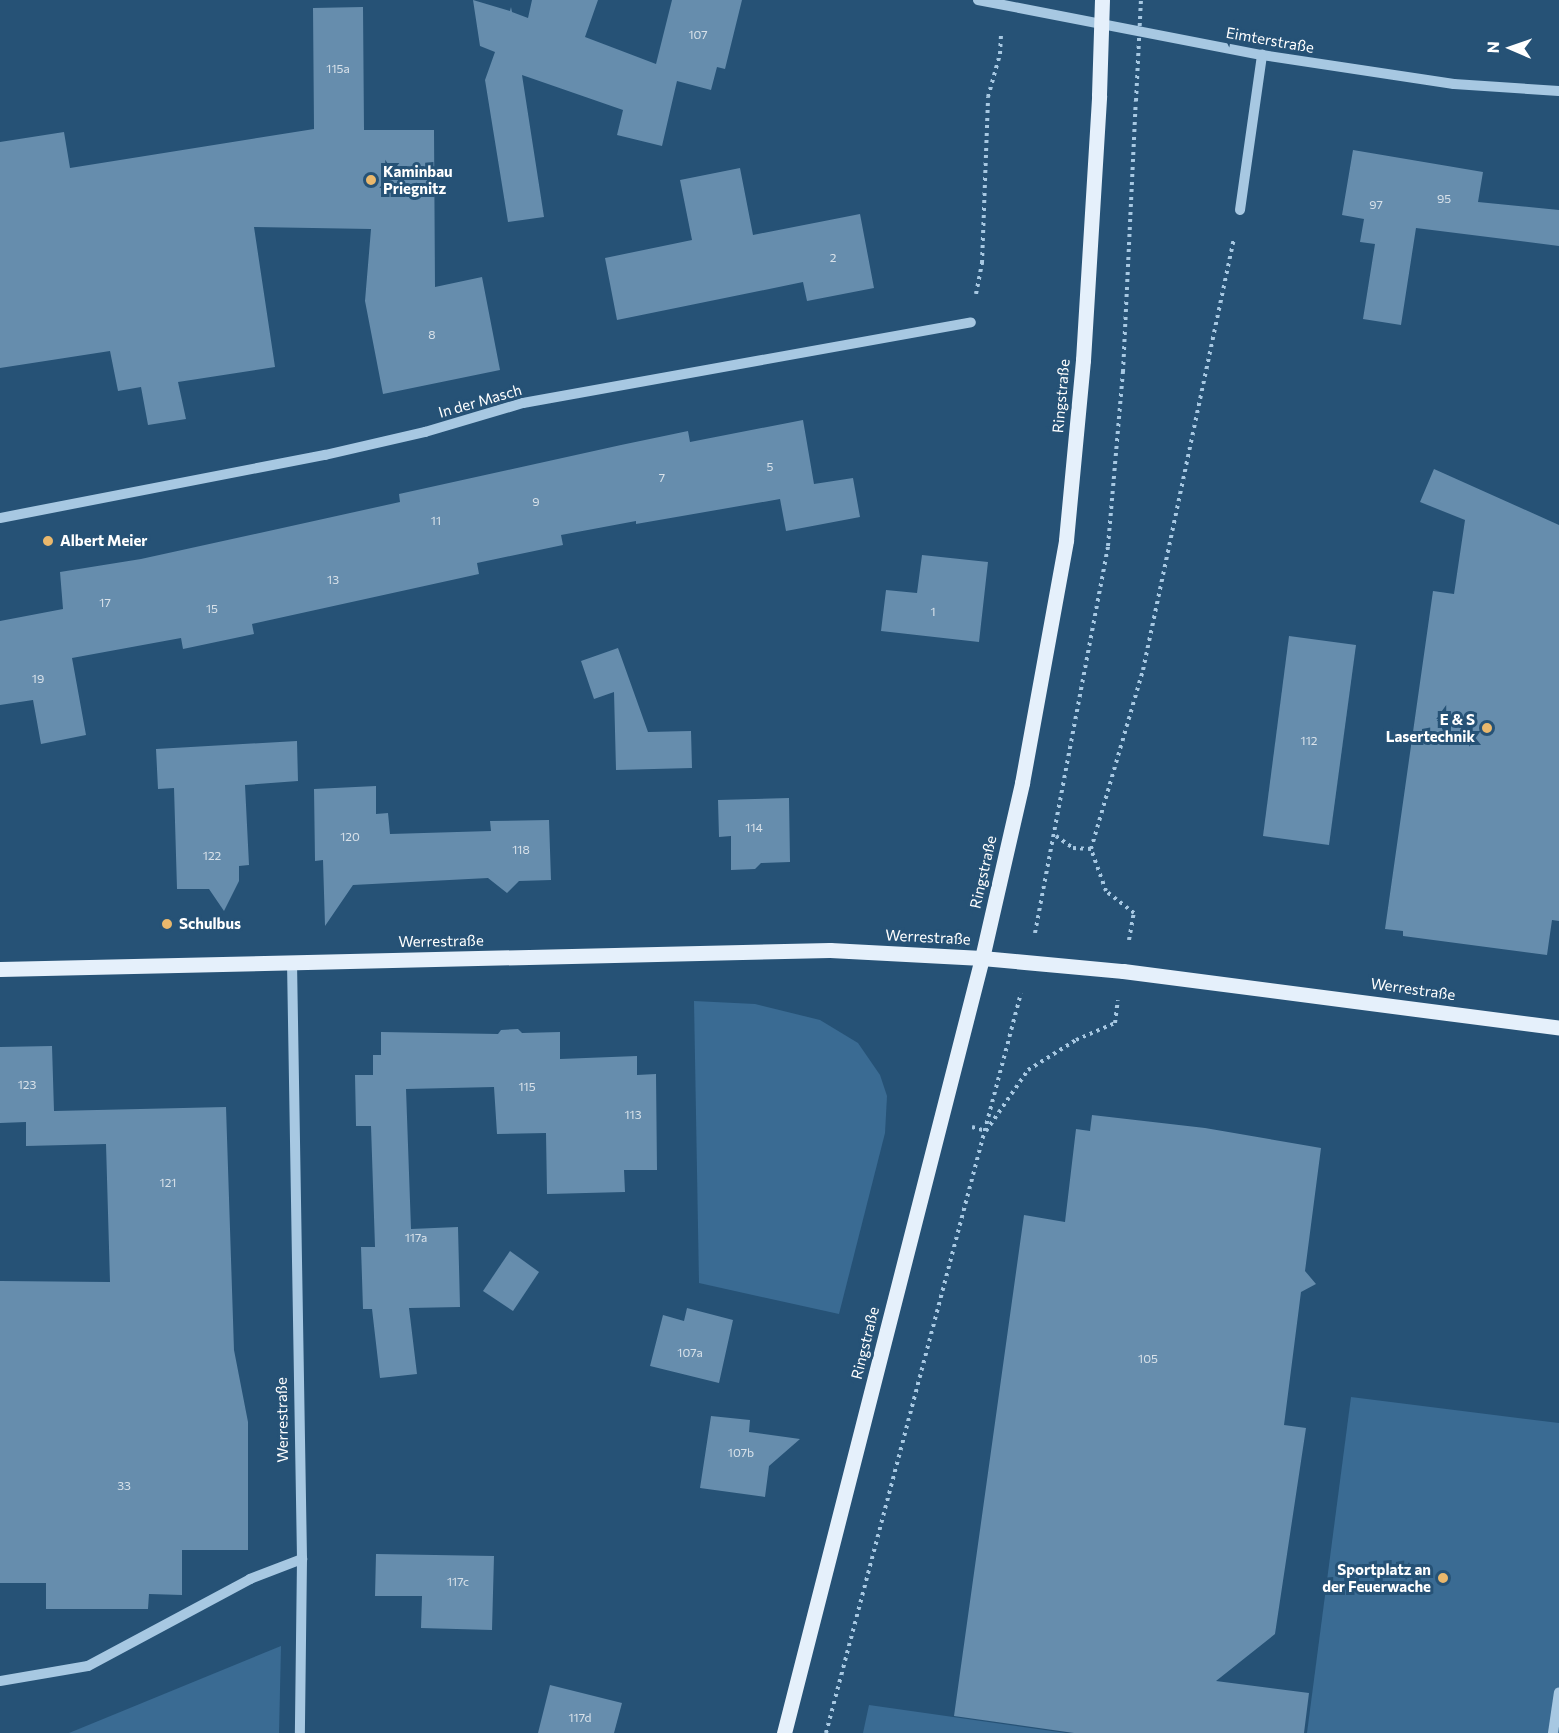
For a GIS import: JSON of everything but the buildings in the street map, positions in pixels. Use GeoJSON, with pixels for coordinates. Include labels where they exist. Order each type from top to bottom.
{"type":"FeatureCollection","features":[{"type":"Feature","properties":{"kind":"main road","name":"Ringstraße"},"geometry":{"type":"LineString","coordinates":[[784,1733],[942,1120],[1022,783],[1066,540],[1083,360],[1099,95],[1102,0]]}},
{"type":"Feature","properties":{"kind":"main road","name":"Werrestraße"},"geometry":{"type":"LineString","coordinates":[[0,969],[830,950],[982,958],[1123,971],[1559,1028]]}},
{"type":"Feature","properties":{"kind":"street","name":"Eimterstraße"},"geometry":{"type":"LineString","coordinates":[[978,0],[1262,55],[1454,84],[1559,91]]}},
{"type":"Feature","properties":{"kind":"street"},"geometry":{"type":"LineString","coordinates":[[1240,210],[1262,55]]}},
{"type":"Feature","properties":{"kind":"street","name":"In der Masch"},"geometry":{"type":"LineString","coordinates":[[0,518],[325,455],[425,432],[523,403],[971,322]]}},
{"type":"Feature","properties":{"kind":"street","name":"Werrestraße"},"geometry":{"type":"LineString","coordinates":[[292,962],[302,1559],[300,1733]]}},
{"type":"Feature","properties":{"kind":"street"},"geometry":{"type":"LineString","coordinates":[[0,1681],[88,1666],[250,1579],[302,1559]]}},
{"type":"Feature","properties":{"kind":"street"},"geometry":{"type":"LineString","coordinates":[[1553,1733],[1559,1692]]}},
{"type":"Feature","properties":{"kind":"path"},"geometry":{"type":"LineString","coordinates":[[1090,849],[1073,848],[1056,836],[1108,546],[1123,372],[1141,0]]}},
{"type":"Feature","properties":{"kind":"path"},"geometry":{"type":"LineString","coordinates":[[971,322],[982,263],[988,98],[1000,54],[1002,6]]}},
{"type":"Feature","properties":{"kind":"path"},"geometry":{"type":"LineString","coordinates":[[826,1733],[986,1131],[1028,1070],[1076,1040],[1115,1023],[1134,913],[1106,891],[1090,849],[1143,670],[1192,454],[1240,210]]}},
{"type":"Feature","properties":{"kind":"path"},"geometry":{"type":"LineString","coordinates":[[942,1120],[986,1131]]}},
{"type":"Feature","properties":{"kind":"shaded area"},"geometry":{"type":"Polygon","coordinates":[[[694,1001],[755,1004],[820,1020],[858,1043],[880,1075],[887,1096],[885,1133],[839,1314],[699,1283],[694,1001]]]}},
{"type":"Feature","properties":{"kind":"shaded area","name":"Sportplatz an der Feuerwache"},"geometry":{"type":"Polygon","coordinates":[[[1351,1397],[1559,1423],[1559,1733],[1307,1733],[1351,1397]]]}},
{"type":"Feature","properties":{"kind":"shaded area"},"geometry":{"type":"Polygon","coordinates":[[[281,1646],[279,1733],[69,1733],[281,1646]]]}},
{"type":"Feature","properties":{"kind":"shaded area"},"geometry":{"type":"Polygon","coordinates":[[[869,1705],[1066,1733],[863,1733],[869,1705]]]}},
{"type":"Feature","properties":{"kind":"place","name":"Kaminbau Priegnitz"},"geometry":{"type":"Point","coordinates":[371,180]}},
{"type":"Feature","properties":{"kind":"place","name":"Albert Meier"},"geometry":{"type":"Point","coordinates":[48,541]}},
{"type":"Feature","properties":{"kind":"place","name":"E & S Lasertechnik"},"geometry":{"type":"Point","coordinates":[1487,728]}},
{"type":"Feature","properties":{"kind":"place","name":"Schulbus"},"geometry":{"type":"Point","coordinates":[167,924]}},
{"type":"Feature","properties":{"kind":"place","name":"Sportplatz an der Feuerwache"},"geometry":{"type":"Point","coordinates":[1443,1578]}}]}
